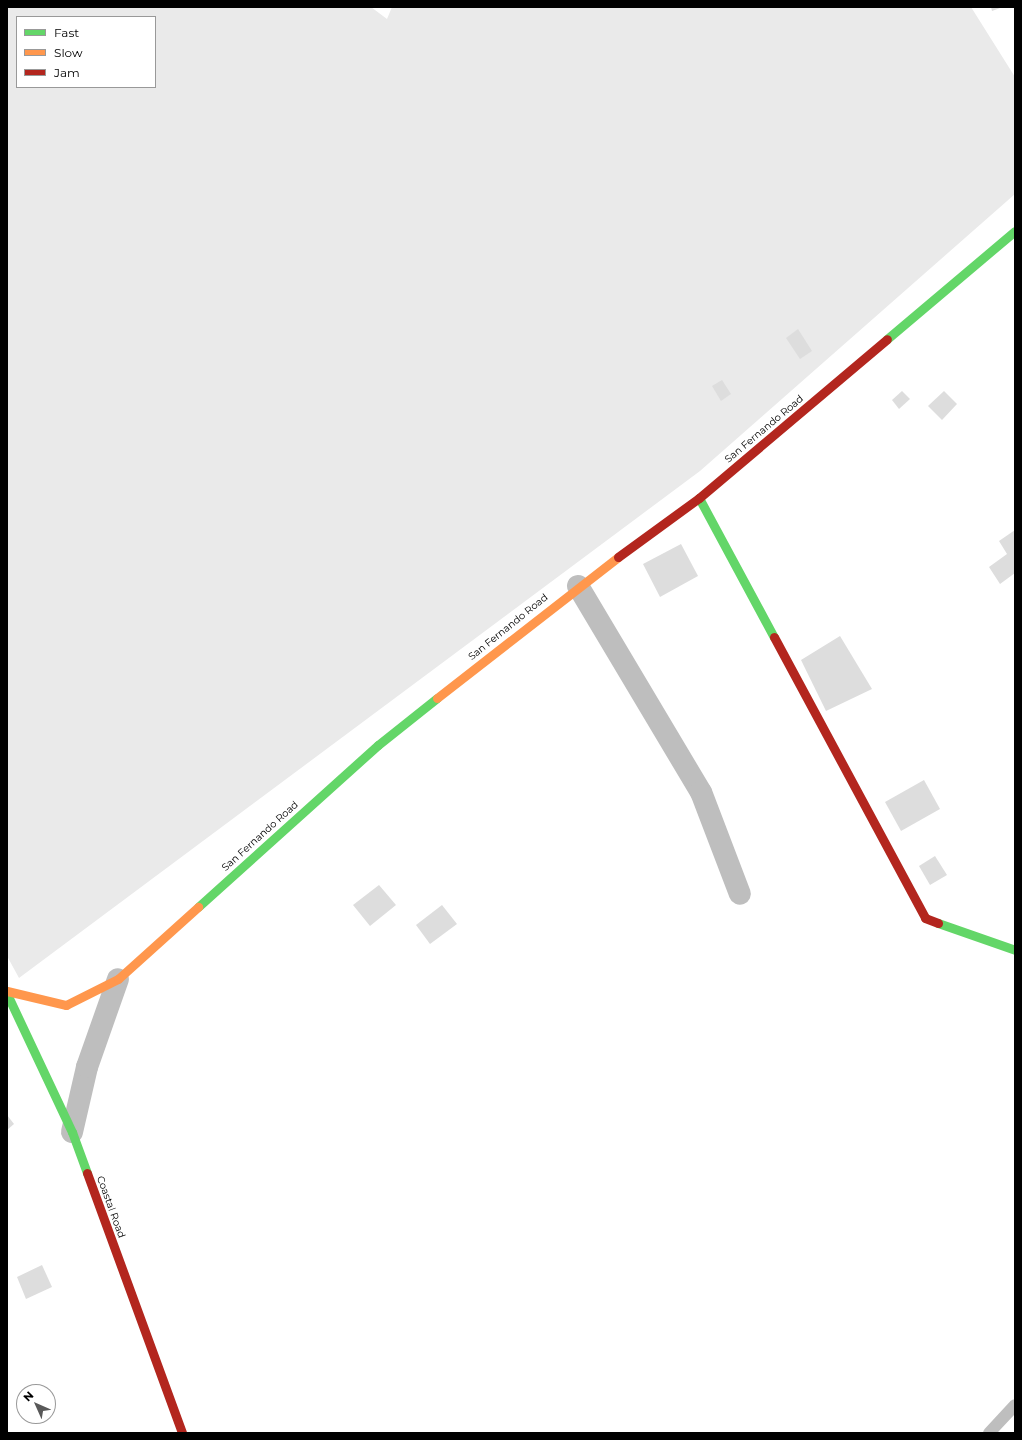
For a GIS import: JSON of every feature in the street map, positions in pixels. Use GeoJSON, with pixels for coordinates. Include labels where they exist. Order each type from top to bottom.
{"type":"FeatureCollection","features":[{"type":"Feature","properties":{"kind":"street","name":"San Fernando Road"},"geometry":{"type":"LineString","coordinates":[[7,993],[66,1006],[118,979],[378,745],[578,586],[699,498],[1015,231]]}},
{"type":"Feature","properties":{"kind":"street"},"geometry":{"type":"LineString","coordinates":[[699,498],[925,918],[1015,950]]}},
{"type":"Feature","properties":{"kind":"street"},"geometry":{"type":"LineString","coordinates":[[578,586],[701,792],[740,894]]}},
{"type":"Feature","properties":{"kind":"street"},"geometry":{"type":"LineString","coordinates":[[72,1132],[87,1067],[118,979]]}},
{"type":"Feature","properties":{"kind":"street","name":"Coastal Road"},"geometry":{"type":"LineString","coordinates":[[7,993],[72,1132],[182,1433]]}},
{"type":"Feature","properties":{"kind":"lane"},"geometry":{"type":"LineString","coordinates":[[989,1433],[1015,1405]]}},
{"type":"Feature","properties":{"kind":"shaded area"},"geometry":{"type":"Polygon","coordinates":[[[7,7],[371,7],[387,19],[392,7],[971,7],[1015,77],[1015,194],[700,471],[19,978],[7,956],[7,7]]]}},
{"type":"Feature","properties":{"kind":"building"},"geometry":{"type":"Polygon","coordinates":[[[991,7],[1003,7],[992,11],[991,7]]]}},
{"type":"Feature","properties":{"kind":"building"},"geometry":{"type":"Polygon","coordinates":[[[798,329],[812,351],[800,359],[786,338],[798,329]]]}},
{"type":"Feature","properties":{"kind":"building"},"geometry":{"type":"Polygon","coordinates":[[[722,380],[731,394],[721,401],[712,386],[722,380]]]}},
{"type":"Feature","properties":{"kind":"building"},"geometry":{"type":"Polygon","coordinates":[[[902,391],[910,399],[899,409],[892,400],[902,391]]]}},
{"type":"Feature","properties":{"kind":"building"},"geometry":{"type":"Polygon","coordinates":[[[944,391],[957,404],[942,420],[928,406],[944,391]]]}},
{"type":"Feature","properties":{"kind":"building"},"geometry":{"type":"Polygon","coordinates":[[[1015,530],[1015,573],[1000,584],[989,567],[1007,554],[999,541],[1015,530]]]}},
{"type":"Feature","properties":{"kind":"building"},"geometry":{"type":"Polygon","coordinates":[[[681,544],[698,576],[660,597],[643,564],[681,544]]]}},
{"type":"Feature","properties":{"kind":"building"},"geometry":{"type":"Polygon","coordinates":[[[840,636],[872,689],[826,711],[801,660],[840,636]]]}},
{"type":"Feature","properties":{"kind":"building"},"geometry":{"type":"Polygon","coordinates":[[[924,780],[940,809],[901,831],[885,802],[924,780]]]}},
{"type":"Feature","properties":{"kind":"building"},"geometry":{"type":"Polygon","coordinates":[[[935,856],[947,875],[930,885],[919,866],[935,856]]]}},
{"type":"Feature","properties":{"kind":"building"},"geometry":{"type":"Polygon","coordinates":[[[379,885],[396,905],[370,926],[353,905],[379,885]]]}},
{"type":"Feature","properties":{"kind":"building"},"geometry":{"type":"Polygon","coordinates":[[[442,905],[457,924],[430,944],[416,925],[442,905]]]}},
{"type":"Feature","properties":{"kind":"building"},"geometry":{"type":"Polygon","coordinates":[[[7,1115],[14,1124],[7,1130],[7,1115]]]}},
{"type":"Feature","properties":{"kind":"building"},"geometry":{"type":"Polygon","coordinates":[[[42,1265],[52,1287],[26,1299],[17,1277],[42,1265]]]}},
{"type":"Feature","properties":{"kind":"traffic: fast"},"geometry":{"type":"LineString","coordinates":[[887,339],[1015,231]]}},
{"type":"Feature","properties":{"kind":"traffic: fast"},"geometry":{"type":"LineString","coordinates":[[699,498],[774,637]]}},
{"type":"Feature","properties":{"kind":"traffic: fast"},"geometry":{"type":"LineString","coordinates":[[198,907],[378,745],[437,698]]}},
{"type":"Feature","properties":{"kind":"traffic: fast"},"geometry":{"type":"LineString","coordinates":[[938,923],[1015,950]]}},
{"type":"Feature","properties":{"kind":"traffic: fast"},"geometry":{"type":"LineString","coordinates":[[7,994],[72,1132],[87,1173]]}},
{"type":"Feature","properties":{"kind":"traffic: slow"},"geometry":{"type":"LineString","coordinates":[[437,698],[618,557]]}},
{"type":"Feature","properties":{"kind":"traffic: slow"},"geometry":{"type":"LineString","coordinates":[[7,991],[66,1005],[118,979],[198,907]]}},
{"type":"Feature","properties":{"kind":"traffic: jam"},"geometry":{"type":"LineString","coordinates":[[618,557],[699,498],[887,339]]}},
{"type":"Feature","properties":{"kind":"traffic: jam"},"geometry":{"type":"LineString","coordinates":[[774,637],[925,918],[938,923]]}},
{"type":"Feature","properties":{"kind":"traffic: jam"},"geometry":{"type":"LineString","coordinates":[[87,1173],[182,1433]]}}]}
